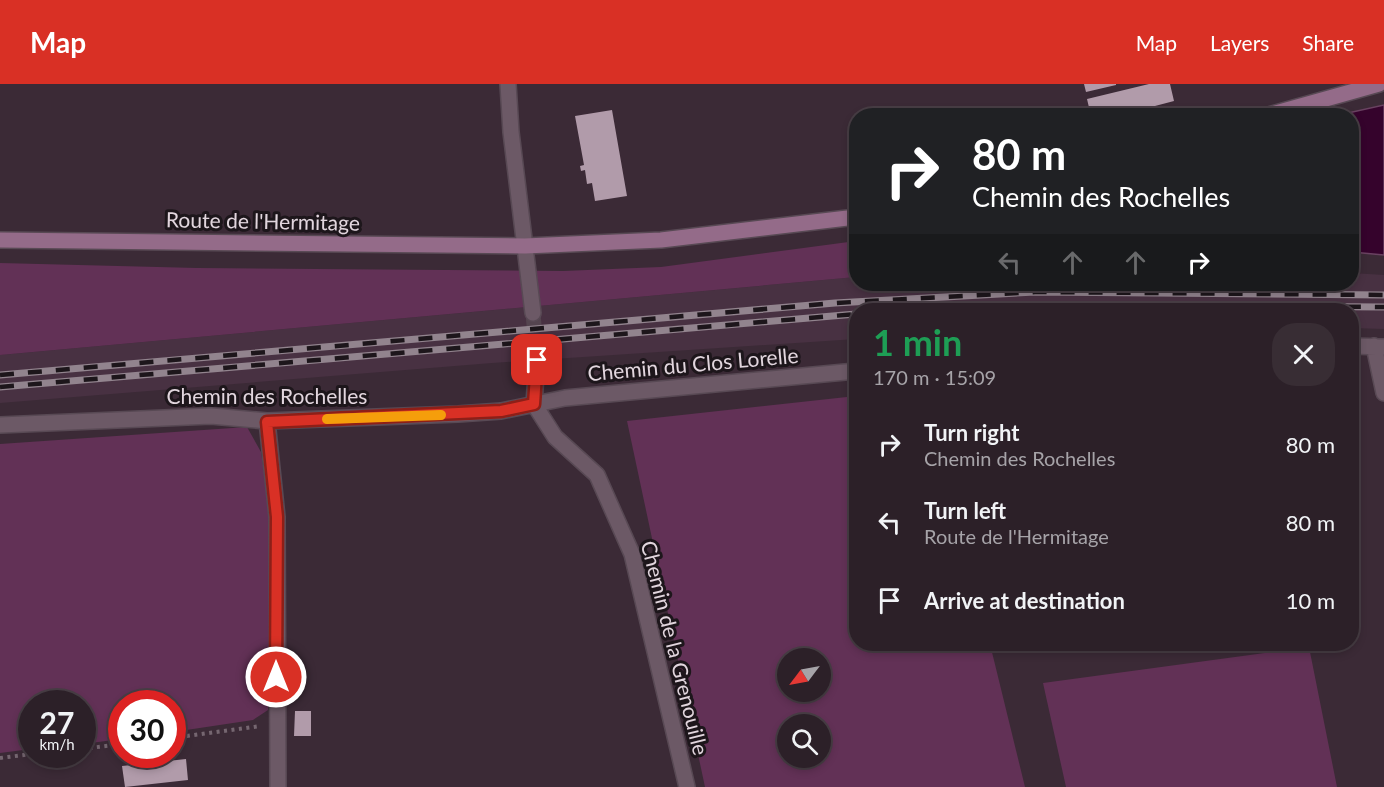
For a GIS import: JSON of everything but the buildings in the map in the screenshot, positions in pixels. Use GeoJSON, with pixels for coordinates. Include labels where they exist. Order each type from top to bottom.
{"type":"FeatureCollection","features":[{"type":"Feature","properties":{"kind":"street"},"geometry":{"type":"LineString","coordinates":[[508,84],[511,132],[533,313]]}},
{"type":"Feature","properties":{"kind":"street"},"geometry":{"type":"LineString","coordinates":[[1294,108],[1379,84]]}},
{"type":"Feature","properties":{"kind":"street","name":"Route de l'Hermitage"},"geometry":{"type":"LineString","coordinates":[[0,240],[525,246],[661,240],[849,218]]}},
{"type":"Feature","properties":{"kind":"street"},"geometry":{"type":"LineString","coordinates":[[1359,346],[1379,346],[1384,393]]}},
{"type":"Feature","properties":{"kind":"street"},"geometry":{"type":"LineString","coordinates":[[534,404],[537,360]]}},
{"type":"Feature","properties":{"kind":"street","name":"Chemin du Clos Lorelle"},"geometry":{"type":"LineString","coordinates":[[534,404],[565,398],[849,372]]}},
{"type":"Feature","properties":{"kind":"street","name":"Chemin des Rochelles"},"geometry":{"type":"LineString","coordinates":[[0,425],[211,416],[267,422],[501,411],[534,404]]}},
{"type":"Feature","properties":{"kind":"street","name":"Chemin de la Grenouille"},"geometry":{"type":"LineString","coordinates":[[534,404],[555,437],[597,476],[632,554],[687,787]]}},
{"type":"Feature","properties":{"kind":"street"},"geometry":{"type":"LineString","coordinates":[[267,422],[277,517],[278,787]]}},
{"type":"Feature","properties":{"kind":"path"},"geometry":{"type":"LineString","coordinates":[[186,736],[276,723]]}},
{"type":"Feature","properties":{"kind":"path"},"geometry":{"type":"LineString","coordinates":[[0,758],[18,756]]}},
{"type":"Feature","properties":{"kind":"shaded area"},"geometry":{"type":"Polygon","coordinates":[[[1384,105],[1384,255],[1359,253],[1359,111],[1384,105]]]}},
{"type":"Feature","properties":{"kind":"shaded area"},"geometry":{"type":"Polygon","coordinates":[[[849,242],[849,278],[0,355],[0,263],[197,268],[563,271],[661,267],[849,242]]]}},
{"type":"Feature","properties":{"kind":"shaded area"},"geometry":{"type":"Polygon","coordinates":[[[1359,273],[1384,275],[1384,329],[1359,328],[1359,303],[849,303],[849,339],[492,363],[0,403],[0,355],[849,278],[849,291],[1359,291],[1359,273]]]}},
{"type":"Feature","properties":{"kind":"shaded area"},"geometry":{"type":"Polygon","coordinates":[[[849,397],[849,651],[992,651],[1025,787],[705,787],[627,421],[849,397]]]}},
{"type":"Feature","properties":{"kind":"shaded area"},"geometry":{"type":"Polygon","coordinates":[[[247,427],[261,452],[271,519],[268,710],[253,720],[186,730],[186,690],[108,690],[108,741],[96,742],[96,690],[18,690],[18,751],[0,753],[0,444],[247,427]]]}},
{"type":"Feature","properties":{"kind":"shaded area"},"geometry":{"type":"Polygon","coordinates":[[[1279,651],[1310,651],[1337,787],[1066,787],[1043,683],[1279,651]]]}},
{"type":"Feature","properties":{"kind":"tunnel"},"geometry":{"type":"LineString","coordinates":[[533,313],[537,360]]}},
{"type":"Feature","properties":{"kind":"railway"},"geometry":{"type":"LineString","coordinates":[[0,375],[835,303],[1035,292],[1384,295]]}},
{"type":"Feature","properties":{"kind":"railway"},"geometry":{"type":"LineString","coordinates":[[1359,307],[1384,307]]}},
{"type":"Feature","properties":{"kind":"railway"},"geometry":{"type":"LineString","coordinates":[[0,387],[849,315]]}},
{"type":"Feature","properties":{"kind":"slow traffic"},"geometry":{"type":"LineString","coordinates":[[327,419],[441,415]]}},
{"type":"Feature","properties":{"kind":"route"},"geometry":{"type":"LineString","coordinates":[[276,677],[277,517],[267,422],[458,414],[501,411],[534,404],[537,360]]}}]}
